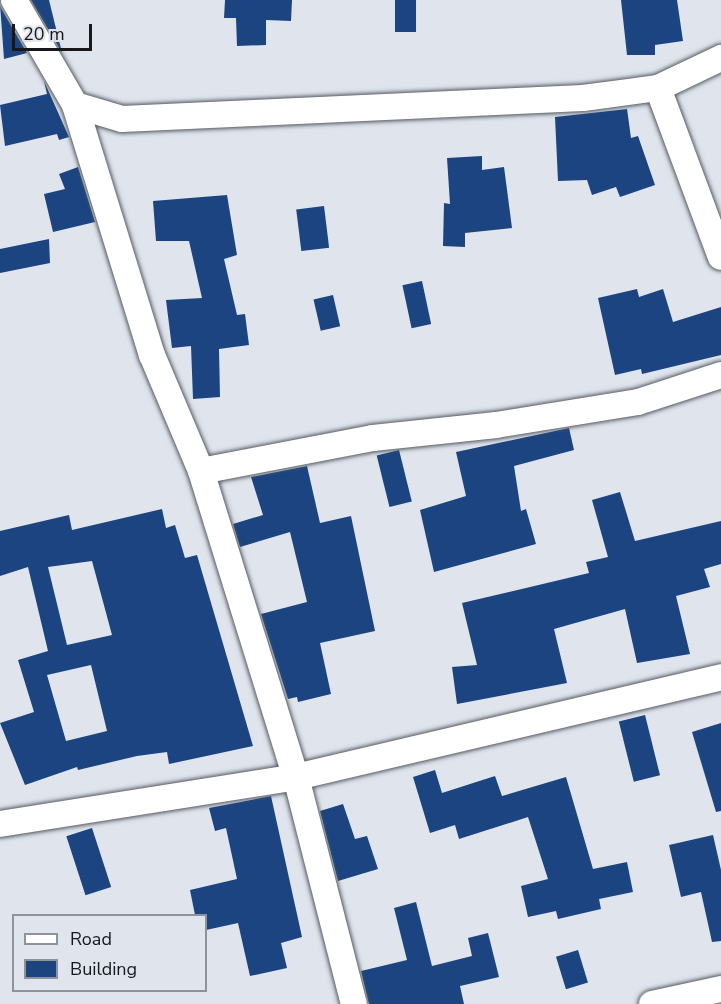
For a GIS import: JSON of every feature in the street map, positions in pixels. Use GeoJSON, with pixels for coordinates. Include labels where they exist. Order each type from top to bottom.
{"type":"FeatureCollection","features":[{"type":"Feature","properties":{"kind":"street"},"geometry":{"type":"LineString","coordinates":[[14,0],[75,105],[152,355],[201,471],[296,777],[354,1004]]}},
{"type":"Feature","properties":{"kind":"street"},"geometry":{"type":"LineString","coordinates":[[75,105],[122,119],[583,98],[658,88],[721,58]]}},
{"type":"Feature","properties":{"kind":"street"},"geometry":{"type":"LineString","coordinates":[[658,88],[721,257]]}},
{"type":"Feature","properties":{"kind":"street"},"geometry":{"type":"LineString","coordinates":[[201,471],[373,438],[496,425],[638,402],[721,375]]}},
{"type":"Feature","properties":{"kind":"street"},"geometry":{"type":"LineString","coordinates":[[0,824],[296,777],[721,677]]}},
{"type":"Feature","properties":{"kind":"street"},"geometry":{"type":"LineString","coordinates":[[652,1004],[721,989]]}},
{"type":"Feature","properties":{"kind":"building"},"geometry":{"type":"Polygon","coordinates":[[[31,0],[49,0],[62,53],[31,0]]]}},
{"type":"Feature","properties":{"kind":"building"},"geometry":{"type":"Polygon","coordinates":[[[225,0],[292,0],[291,21],[266,20],[266,45],[237,46],[236,18],[224,18],[225,0]]]}},
{"type":"Feature","properties":{"kind":"building"},"geometry":{"type":"Polygon","coordinates":[[[395,0],[416,0],[416,32],[395,32],[395,0]]]}},
{"type":"Feature","properties":{"kind":"building"},"geometry":{"type":"Polygon","coordinates":[[[621,0],[677,0],[683,41],[655,45],[655,55],[627,55],[621,0]]]}},
{"type":"Feature","properties":{"kind":"building"},"geometry":{"type":"Polygon","coordinates":[[[0,4],[1,8],[27,53],[4,59],[0,4]]]}},
{"type":"Feature","properties":{"kind":"building"},"geometry":{"type":"Polygon","coordinates":[[[44,81],[69,137],[59,140],[57,134],[5,146],[0,105],[47,94],[44,81]]]}},
{"type":"Feature","properties":{"kind":"building"},"geometry":{"type":"Polygon","coordinates":[[[627,109],[631,138],[638,136],[655,185],[620,197],[616,187],[592,195],[587,180],[558,181],[555,117],[627,109]]]}},
{"type":"Feature","properties":{"kind":"building"},"geometry":{"type":"Polygon","coordinates":[[[482,156],[482,170],[504,167],[512,228],[465,233],[465,247],[443,246],[444,203],[450,204],[447,158],[482,156]]]}},
{"type":"Feature","properties":{"kind":"building"},"geometry":{"type":"Polygon","coordinates":[[[78,167],[95,222],[53,232],[44,194],[65,189],[59,174],[78,167]]]}},
{"type":"Feature","properties":{"kind":"building"},"geometry":{"type":"Polygon","coordinates":[[[227,195],[237,255],[224,259],[237,315],[245,314],[249,345],[219,349],[220,397],[193,399],[191,346],[172,348],[166,300],[202,298],[189,241],[156,241],[153,201],[227,195]]]}},
{"type":"Feature","properties":{"kind":"building"},"geometry":{"type":"Polygon","coordinates":[[[324,206],[329,248],[301,251],[296,209],[324,206]]]}},
{"type":"Feature","properties":{"kind":"building"},"geometry":{"type":"Polygon","coordinates":[[[49,239],[50,263],[0,273],[0,249],[49,239]]]}},
{"type":"Feature","properties":{"kind":"building"},"geometry":{"type":"Polygon","coordinates":[[[422,281],[431,324],[412,328],[402,285],[422,281]]]}},
{"type":"Feature","properties":{"kind":"building"},"geometry":{"type":"Polygon","coordinates":[[[637,289],[639,297],[663,289],[673,322],[721,307],[721,355],[642,374],[641,369],[615,375],[598,298],[637,289]]]}},
{"type":"Feature","properties":{"kind":"building"},"geometry":{"type":"Polygon","coordinates":[[[333,295],[340,326],[321,331],[314,299],[333,295]]]}},
{"type":"Feature","properties":{"kind":"building"},"geometry":{"type":"Polygon","coordinates":[[[569,428],[574,450],[514,466],[521,511],[526,509],[536,544],[434,572],[420,510],[466,496],[456,452],[569,428]]]}},
{"type":"Feature","properties":{"kind":"building"},"geometry":{"type":"Polygon","coordinates":[[[399,450],[412,501],[390,507],[377,456],[399,450]]]}},
{"type":"Feature","properties":{"kind":"building"},"geometry":{"type":"Polygon","coordinates":[[[307,466],[320,523],[351,516],[375,631],[320,643],[331,694],[298,702],[297,697],[288,699],[261,614],[307,602],[290,532],[240,547],[233,524],[263,515],[251,477],[307,466]]]}},
{"type":"Feature","properties":{"kind":"building"},"geometry":{"type":"Polygon","coordinates":[[[620,492],[635,541],[721,521],[721,564],[704,569],[710,587],[676,596],[690,654],[637,663],[625,609],[554,629],[567,683],[457,704],[452,667],[477,665],[462,603],[589,573],[586,562],[608,557],[592,500],[620,492]]]}},
{"type":"Feature","properties":{"kind":"building"},"geometry":{"type":"Polygon","coordinates":[[[162,509],[166,528],[175,525],[185,558],[197,555],[253,746],[169,764],[167,752],[137,756],[78,770],[77,767],[25,785],[0,723],[34,712],[18,660],[48,651],[28,567],[0,576],[0,531],[69,515],[72,530],[162,509]],[[92,561],[48,567],[67,645],[112,635],[92,561]],[[91,665],[47,675],[66,741],[107,731],[91,665]]]}},
{"type":"Feature","properties":{"kind":"building"},"geometry":{"type":"Polygon","coordinates":[[[645,715],[660,775],[634,782],[619,722],[645,715]]]}},
{"type":"Feature","properties":{"kind":"building"},"geometry":{"type":"Polygon","coordinates":[[[721,723],[721,811],[716,812],[692,732],[721,723]]]}},
{"type":"Feature","properties":{"kind":"building"},"geometry":{"type":"Polygon","coordinates":[[[435,770],[442,793],[495,776],[502,796],[566,777],[593,869],[627,862],[633,892],[599,899],[601,909],[558,919],[556,911],[528,917],[521,886],[548,879],[528,817],[459,839],[455,825],[430,833],[413,777],[435,770]]]}},
{"type":"Feature","properties":{"kind":"building"},"geometry":{"type":"Polygon","coordinates":[[[271,796],[302,937],[281,943],[287,968],[250,976],[238,923],[207,930],[207,914],[195,914],[190,890],[237,879],[226,828],[215,831],[209,808],[271,796]]]}},
{"type":"Feature","properties":{"kind":"building"},"geometry":{"type":"Polygon","coordinates":[[[343,804],[355,839],[367,836],[378,869],[338,881],[320,811],[343,804]]]}},
{"type":"Feature","properties":{"kind":"building"},"geometry":{"type":"Polygon","coordinates":[[[92,828],[111,887],[85,895],[66,836],[92,828]]]}},
{"type":"Feature","properties":{"kind":"building"},"geometry":{"type":"Polygon","coordinates":[[[713,835],[721,870],[721,941],[712,942],[701,892],[681,897],[669,845],[713,835]]]}},
{"type":"Feature","properties":{"kind":"building"},"geometry":{"type":"Polygon","coordinates":[[[416,902],[432,966],[472,956],[468,938],[488,933],[499,977],[460,986],[464,1004],[369,1004],[361,971],[407,960],[394,908],[416,902]]]}},
{"type":"Feature","properties":{"kind":"building"},"geometry":{"type":"Polygon","coordinates":[[[578,950],[588,983],[566,989],[556,957],[578,950]]]}}]}
